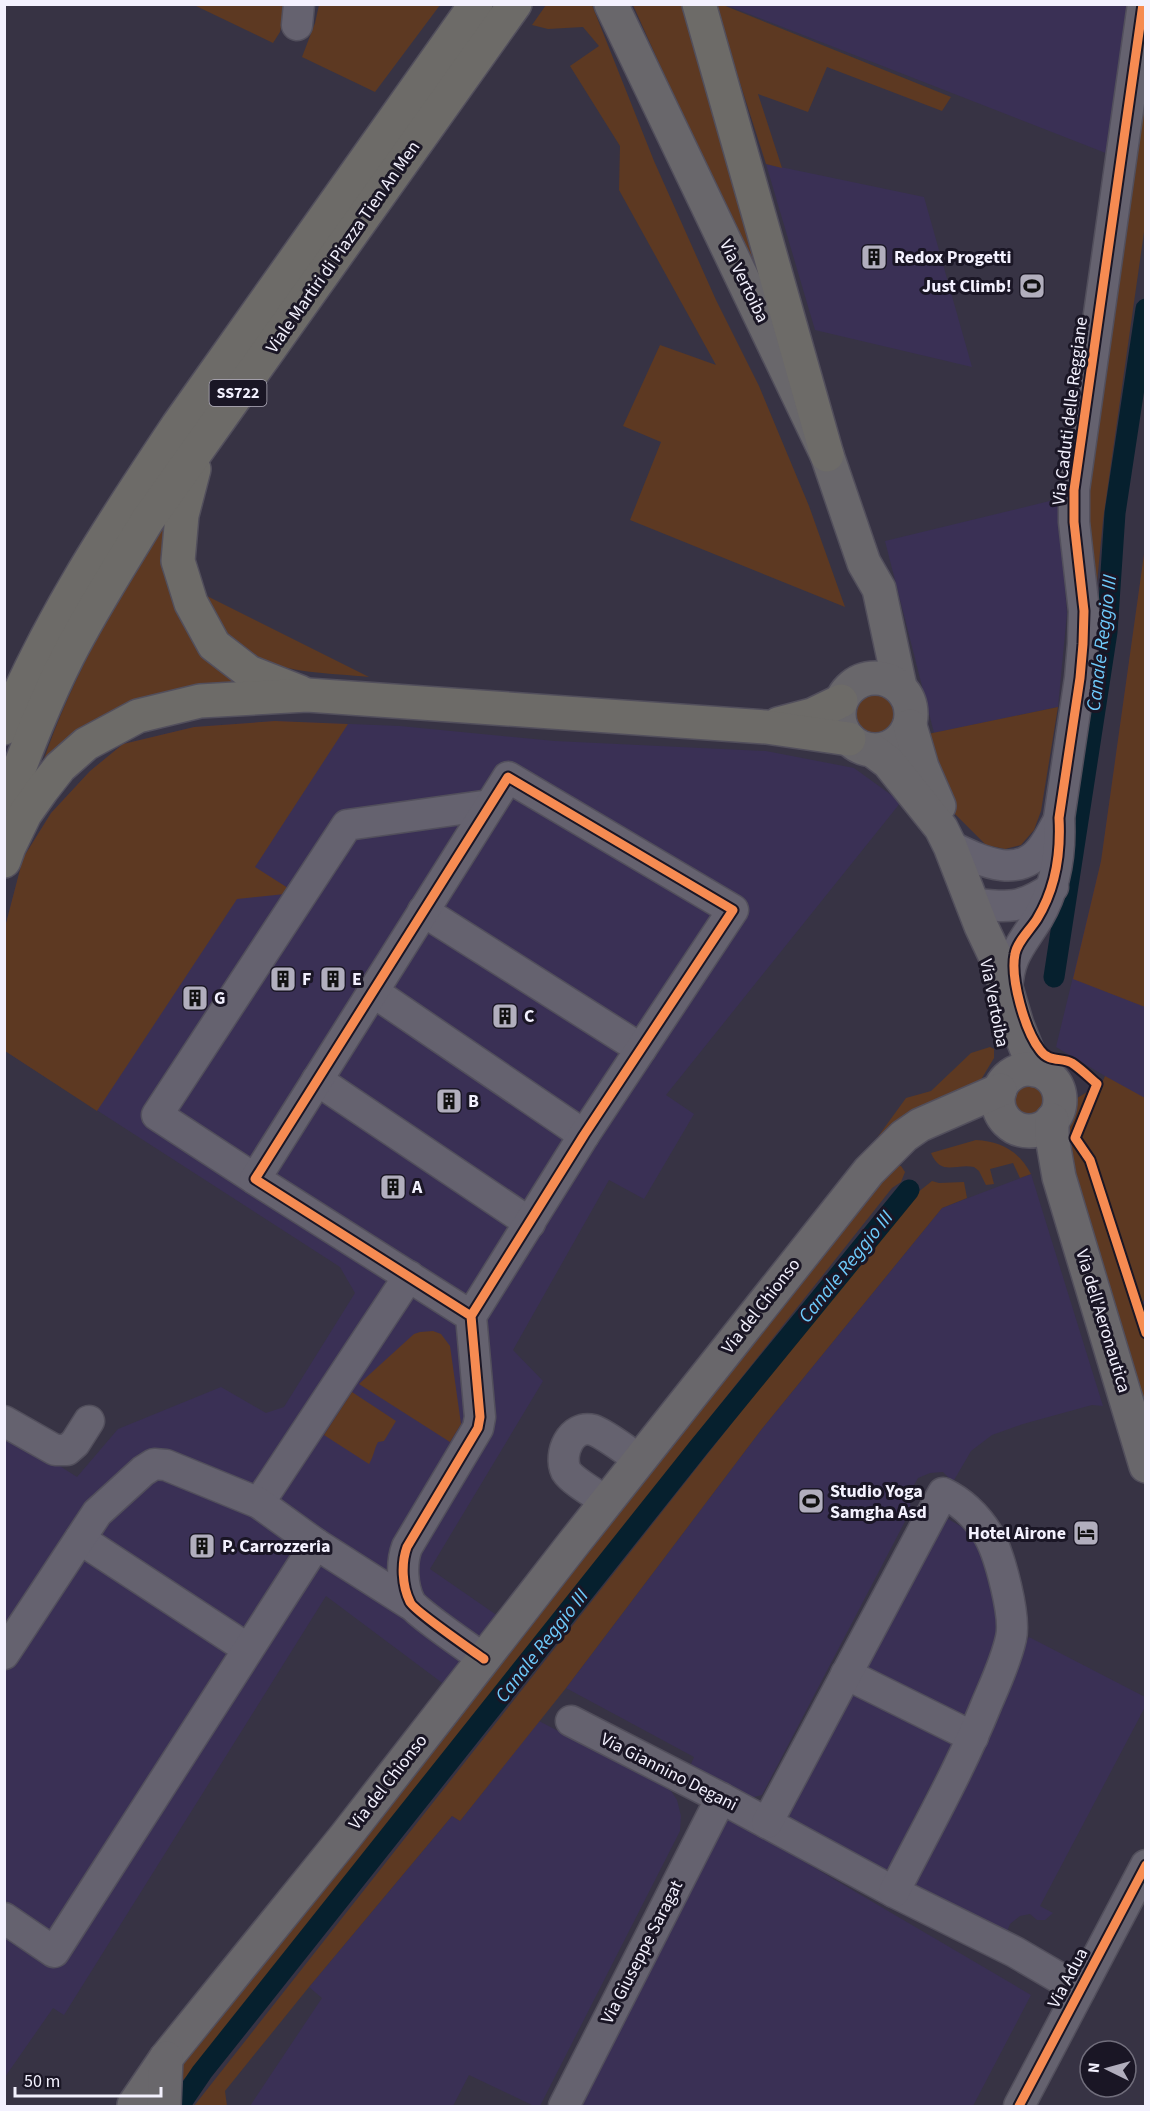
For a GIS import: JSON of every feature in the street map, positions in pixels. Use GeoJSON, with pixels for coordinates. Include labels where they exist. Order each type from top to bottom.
{"type":"FeatureCollection","features":[{"type":"Feature","properties":{"kind":"highway","name":"Viale Martiri di Piazza Tien An Men"},"geometry":{"type":"LineString","coordinates":[[4,728],[46,637],[87,563],[124,505],[178,425],[476,4]]}},
{"type":"Feature","properties":{"kind":"highway","name":"Viale Martiri di Piazza Tien An Men"},"geometry":{"type":"LineString","coordinates":[[4,808],[39,717],[73,648],[102,593],[147,521],[515,4]]}},
{"type":"Feature","properties":{"kind":"highway"},"geometry":{"type":"LineString","coordinates":[[699,4],[827,455]]}},
{"type":"Feature","properties":{"kind":"highway","name":"SS722"},"geometry":{"type":"LineString","coordinates":[[200,447],[182,515],[178,561],[191,603],[214,645],[249,672],[307,695]]}},
{"type":"Feature","properties":{"kind":"highway","name":"SS722"},"geometry":{"type":"LineString","coordinates":[[766,728],[812,715],[850,691]]}},
{"type":"Feature","properties":{"kind":"highway","name":"SS722"},"geometry":{"type":"LineString","coordinates":[[4,861],[25,814],[42,790],[86,744],[110,729],[138,716],[200,701],[307,695],[766,728],[860,745]]}},
{"type":"Feature","properties":{"kind":"main road","name":"Via Vertoiba"},"geometry":{"type":"LineString","coordinates":[[611,4],[827,455],[864,563],[879,589],[900,687],[910,705],[912,716],[910,726],[922,768],[939,807],[946,837],[1008,990],[1017,1025],[1014,1080]]}},
{"type":"Feature","properties":{"kind":"main road","name":"Via Vertoiba"},"geometry":{"type":"LineString","coordinates":[[864,563],[872,645],[866,666],[850,691],[840,721],[860,745],[894,769],[946,837]]}},
{"type":"Feature","properties":{"kind":"main road"},"geometry":{"type":"LineString","coordinates":[[850,691],[869,678],[891,681],[900,687]]}},
{"type":"Feature","properties":{"kind":"main road"},"geometry":{"type":"LineString","coordinates":[[860,745],[884,750],[895,745],[910,726]]}},
{"type":"Feature","properties":{"kind":"main road","name":"Via Vertoiba"},"geometry":{"type":"LineString","coordinates":[[976,914],[991,993],[1014,1080]]}},
{"type":"Feature","properties":{"kind":"main road"},"geometry":{"type":"LineString","coordinates":[[1014,1080],[1044,1074],[1057,1087],[1059,1104],[1028,1124]]}},
{"type":"Feature","properties":{"kind":"main road","name":"Via dell'Aeronautica"},"geometry":{"type":"LineString","coordinates":[[1014,1080],[999,1107],[1028,1124],[1036,1150],[1059,1178],[1146,1466]]}},
{"type":"Feature","properties":{"kind":"main road","name":"Via del Chionso"},"geometry":{"type":"LineString","coordinates":[[144,2106],[166,2058],[345,1837],[869,1171],[884,1155],[920,1125],[1014,1080]]}},
{"type":"Feature","properties":{"kind":"main road","name":"Via del Chionso"},"geometry":{"type":"LineString","coordinates":[[884,1155],[965,1127],[993,1122],[1028,1124]]}},
{"type":"Feature","properties":{"kind":"street","name":"Via Caduti delle Reggiane"},"geometry":{"type":"LineString","coordinates":[[1008,990],[1008,973],[1015,953],[1038,918],[1053,887],[1058,866],[1059,819],[1083,644],[1084,611],[1074,532],[1074,490],[1143,4]]}},
{"type":"Feature","properties":{"kind":"street"},"geometry":{"type":"LineString","coordinates":[[255,1179],[508,777],[733,910],[584,1135],[471,1316],[480,1417],[478,1428],[407,1547],[403,1558],[403,1575],[410,1604]]}},
{"type":"Feature","properties":{"kind":"street"},"geometry":{"type":"LineString","coordinates":[[471,1316],[157,1116],[347,825],[490,805]]}},
{"type":"Feature","properties":{"kind":"street","name":"Via Caduti delle Reggiane"},"geometry":{"type":"LineString","coordinates":[[976,914],[1017,864],[1044,846],[1059,819]]}},
{"type":"Feature","properties":{"kind":"street"},"geometry":{"type":"LineString","coordinates":[[946,837],[979,860],[1017,864],[1053,887],[1037,898],[1012,907],[976,914]]}},
{"type":"Feature","properties":{"kind":"street"},"geometry":{"type":"LineString","coordinates":[[423,911],[641,1049]]}},
{"type":"Feature","properties":{"kind":"street"},"geometry":{"type":"LineString","coordinates":[[372,992],[584,1135]]}},
{"type":"Feature","properties":{"kind":"street"},"geometry":{"type":"LineString","coordinates":[[317,1080],[530,1224]]}},
{"type":"Feature","properties":{"kind":"street"},"geometry":{"type":"LineString","coordinates":[[259,1503],[410,1276]]}},
{"type":"Feature","properties":{"kind":"street"},"geometry":{"type":"LineString","coordinates":[[4,1421],[55,1450],[67,1450],[75,1443],[89,1420]]}},
{"type":"Feature","properties":{"kind":"street"},"geometry":{"type":"LineString","coordinates":[[607,1502],[567,1472],[563,1458],[567,1442],[573,1435],[584,1430],[594,1430],[640,1460]]}},
{"type":"Feature","properties":{"kind":"street"},"geometry":{"type":"LineString","coordinates":[[4,1654],[97,1513],[143,1471],[154,1464],[166,1465],[259,1503],[316,1544],[410,1604],[484,1659]]}},
{"type":"Feature","properties":{"kind":"street"},"geometry":{"type":"LineString","coordinates":[[767,1823],[943,1493],[959,1500],[989,1537],[1004,1579],[1010,1606],[1012,1636],[973,1737],[894,1892]]}},
{"type":"Feature","properties":{"kind":"street"},"geometry":{"type":"LineString","coordinates":[[80,1539],[248,1650]]}},
{"type":"Feature","properties":{"kind":"street"},"geometry":{"type":"LineString","coordinates":[[4,1918],[54,1952],[316,1544]]}},
{"type":"Feature","properties":{"kind":"street"},"geometry":{"type":"LineString","coordinates":[[846,1674],[973,1737]]}},
{"type":"Feature","properties":{"kind":"street","name":"Via Giannino Degani"},"geometry":{"type":"LineString","coordinates":[[571,1721],[721,1798],[894,1892],[1015,1953],[1080,1990]]}},
{"type":"Feature","properties":{"kind":"street","name":"Via Giuseppe Saragat"},"geometry":{"type":"LineString","coordinates":[[564,2106],[721,1798]]}},
{"type":"Feature","properties":{"kind":"street","name":"Via Adua"},"geometry":{"type":"LineString","coordinates":[[1019,2106],[1146,1865]]}},
{"type":"Feature","properties":{"kind":"shaded area"},"geometry":{"type":"Polygon","coordinates":[[[319,4],[440,5],[375,92],[302,57],[315,23],[319,4]]]}},
{"type":"Feature","properties":{"kind":"shaded area"},"geometry":{"type":"Polygon","coordinates":[[[194,5],[285,5],[280,32],[273,43],[194,5]]]}},
{"type":"Feature","properties":{"kind":"shaded area"},"geometry":{"type":"Polygon","coordinates":[[[546,5],[592,5],[654,161],[716,300],[759,386],[809,506],[845,607],[630,520],[661,442],[623,426],[660,345],[716,365],[619,190],[620,146],[570,66],[599,46],[583,27],[548,29],[532,25],[546,5]]]}},
{"type":"Feature","properties":{"kind":"shaded area"},"geometry":{"type":"Polygon","coordinates":[[[633,5],[687,5],[792,360],[633,5]]]}},
{"type":"Feature","properties":{"kind":"shaded area"},"geometry":{"type":"Polygon","coordinates":[[[715,5],[723,5],[951,97],[942,111],[827,67],[808,112],[758,94],[782,168],[766,164],[715,5]]]}},
{"type":"Feature","properties":{"kind":"shaded area"},"geometry":{"type":"Polygon","coordinates":[[[723,5],[1141,5],[1121,159],[731,7],[723,5]]]}},
{"type":"Feature","properties":{"kind":"shaded area"},"geometry":{"type":"Polygon","coordinates":[[[1145,5],[1145,225],[1103,520],[1094,614],[1085,525],[1145,5]]]}},
{"type":"Feature","properties":{"kind":"shaded area"},"geometry":{"type":"Polygon","coordinates":[[[766,164],[924,197],[972,367],[815,330],[766,164]]]}},
{"type":"Feature","properties":{"kind":"shaded area"},"geometry":{"type":"Polygon","coordinates":[[[1058,499],[1067,613],[1058,707],[934,733],[885,541],[1058,499]]]}},
{"type":"Feature","properties":{"kind":"shaded area"},"geometry":{"type":"Polygon","coordinates":[[[173,507],[167,556],[255,687],[40,771],[52,736],[82,668],[116,602],[173,507]]]}},
{"type":"Feature","properties":{"kind":"shaded area"},"geometry":{"type":"Polygon","coordinates":[[[1145,547],[1145,1308],[1086,1128],[1105,1076],[1056,1047],[1101,861],[1145,547]]]}},
{"type":"Feature","properties":{"kind":"shaded area"},"geometry":{"type":"Polygon","coordinates":[[[1145,547],[1145,1007],[1073,979],[1101,861],[1145,547]]]}},
{"type":"Feature","properties":{"kind":"shaded area"},"geometry":{"type":"Polygon","coordinates":[[[201,593],[369,677],[291,669],[256,657],[239,647],[225,633],[201,593]]]}},
{"type":"Feature","properties":{"kind":"shaded area"},"geometry":{"type":"Polygon","coordinates":[[[876,693],[890,699],[896,713],[890,727],[876,733],[862,727],[856,713],[862,699],[876,693]]]}},
{"type":"Feature","properties":{"kind":"shaded area"},"geometry":{"type":"Polygon","coordinates":[[[1058,707],[1041,811],[1034,830],[1021,845],[1005,849],[986,845],[953,812],[923,735],[1058,707]]]}},
{"type":"Feature","properties":{"kind":"shaded area"},"geometry":{"type":"Polygon","coordinates":[[[275,721],[400,726],[555,741],[766,751],[854,768],[901,802],[666,1095],[694,1114],[644,1199],[609,1180],[513,1350],[543,1381],[430,1569],[498,1616],[445,1685],[326,1596],[64,2015],[53,2008],[5,2077],[5,1431],[77,1477],[118,1429],[221,1387],[266,1413],[284,1407],[355,1293],[340,1267],[5,1051],[5,927],[23,858],[51,813],[90,771],[123,744],[194,727],[275,721]]]}},
{"type":"Feature","properties":{"kind":"shaded area"},"geometry":{"type":"Polygon","coordinates":[[[275,721],[348,724],[255,867],[288,888],[285,894],[237,899],[97,1111],[5,1051],[5,927],[23,858],[51,813],[90,771],[123,744],[194,727],[275,721]]]}},
{"type":"Feature","properties":{"kind":"shaded area"},"geometry":{"type":"Polygon","coordinates":[[[990,1047],[994,1049],[994,1058],[979,1083],[885,1131],[877,1138],[906,1098],[931,1091],[971,1053],[990,1047]]]}},
{"type":"Feature","properties":{"kind":"shaded area"},"geometry":{"type":"Polygon","coordinates":[[[1105,1076],[1145,1098],[1146,1295],[1142,1304],[1146,1314],[1145,1414],[1072,1179],[1064,1127],[1069,1103],[1102,1083],[1105,1076]]]}},
{"type":"Feature","properties":{"kind":"shaded area"},"geometry":{"type":"Polygon","coordinates":[[[1029,1081],[1042,1086],[1047,1099],[1042,1112],[1029,1117],[1016,1112],[1011,1099],[1016,1086],[1029,1081]]]}},
{"type":"Feature","properties":{"kind":"shaded area"},"geometry":{"type":"Polygon","coordinates":[[[976,1140],[994,1143],[1009,1149],[1027,1166],[1031,1174],[1020,1178],[1013,1163],[990,1169],[994,1184],[986,1185],[979,1171],[974,1167],[944,1167],[939,1165],[931,1153],[976,1140]]]}},
{"type":"Feature","properties":{"kind":"shaded area"},"geometry":{"type":"Polygon","coordinates":[[[882,1166],[901,1166],[905,1172],[901,1182],[892,1188],[189,2074],[182,2081],[175,2081],[174,2061],[882,1166]]]}},
{"type":"Feature","properties":{"kind":"shaded area"},"geometry":{"type":"Polygon","coordinates":[[[1031,1174],[1103,1406],[1092,1405],[992,1435],[971,1451],[953,1482],[943,1472],[930,1473],[918,1478],[909,1494],[911,1510],[762,1795],[746,1799],[688,1771],[694,1757],[566,1688],[761,1430],[942,1208],[1031,1174]]]}},
{"type":"Feature","properties":{"kind":"shaded area"},"geometry":{"type":"Polygon","coordinates":[[[932,1181],[964,1182],[967,1198],[942,1208],[761,1430],[566,1688],[460,1821],[452,1816],[225,2091],[227,2106],[194,2106],[907,1201],[932,1181]]]}},
{"type":"Feature","properties":{"kind":"shaded area"},"geometry":{"type":"Polygon","coordinates":[[[433,1331],[441,1334],[450,1346],[461,1424],[450,1442],[359,1384],[414,1334],[433,1331]]]}},
{"type":"Feature","properties":{"kind":"shaded area"},"geometry":{"type":"Polygon","coordinates":[[[352,1392],[396,1421],[384,1441],[378,1442],[369,1464],[324,1435],[352,1392]]]}},
{"type":"Feature","properties":{"kind":"shaded area"},"geometry":{"type":"Polygon","coordinates":[[[938,1513],[984,1540],[1007,1636],[887,1871],[795,1824],[790,1817],[789,1806],[938,1513]]]}},
{"type":"Feature","properties":{"kind":"shaded area"},"geometry":{"type":"Polygon","coordinates":[[[1029,1637],[1145,1697],[1145,1707],[1040,1906],[1053,1913],[1045,1920],[1037,1920],[1030,1914],[1020,1916],[1010,1924],[1006,1934],[908,1881],[1029,1637]]]}},
{"type":"Feature","properties":{"kind":"shaded area"},"geometry":{"type":"Polygon","coordinates":[[[539,1721],[671,1791],[677,1800],[681,1816],[680,1831],[540,2106],[534,2106],[469,2075],[453,2106],[250,2106],[322,1998],[309,1987],[452,1816],[460,1821],[539,1721]]]}},
{"type":"Feature","properties":{"kind":"shaded area"},"geometry":{"type":"Polygon","coordinates":[[[722,1816],[750,1830],[1031,1995],[973,2106],[574,2106],[722,1816]]]}},
{"type":"Feature","properties":{"kind":"waterway","name":"Canale Reggio III"},"geometry":{"type":"LineString","coordinates":[[1054,977],[1107,632],[1115,513],[1146,309]]}},
{"type":"Feature","properties":{"kind":"waterway","name":"Canale Reggio III"},"geometry":{"type":"LineString","coordinates":[[179,2106],[202,2072],[699,1447],[909,1190]]}},
{"type":"Feature","properties":{"kind":"cycle path"},"geometry":{"type":"LineString","coordinates":[[1143,4],[1074,490],[1074,522],[1084,611],[1083,644],[1059,818],[1058,858],[1049,895],[1037,919],[1018,945],[1014,964],[1024,1018],[1040,1050],[1047,1057],[1072,1063],[1097,1084],[1075,1138],[1090,1160],[1146,1333]]}},
{"type":"Feature","properties":{"kind":"cycle path"},"geometry":{"type":"LineString","coordinates":[[471,1316],[255,1179],[508,777],[733,910],[584,1135],[471,1316],[480,1417],[478,1428],[407,1547],[403,1574],[410,1602],[484,1659]]}},
{"type":"Feature","properties":{"kind":"cycle path"},"geometry":{"type":"LineString","coordinates":[[1019,2106],[1146,1865]]}},
{"type":"Feature","properties":{"kind":"place","name":"Redox Progetti"},"geometry":{"type":"Point","coordinates":[874,257]}},
{"type":"Feature","properties":{"kind":"place","name":"Just Climb!"},"geometry":{"type":"Point","coordinates":[1032,286]}},
{"type":"Feature","properties":{"kind":"place","name":"F"},"geometry":{"type":"Point","coordinates":[283,979]}},
{"type":"Feature","properties":{"kind":"place","name":"E"},"geometry":{"type":"Point","coordinates":[333,979]}},
{"type":"Feature","properties":{"kind":"place","name":"G"},"geometry":{"type":"Point","coordinates":[195,998]}},
{"type":"Feature","properties":{"kind":"place","name":"C"},"geometry":{"type":"Point","coordinates":[505,1016]}},
{"type":"Feature","properties":{"kind":"place","name":"B"},"geometry":{"type":"Point","coordinates":[449,1101]}},
{"type":"Feature","properties":{"kind":"place","name":"A"},"geometry":{"type":"Point","coordinates":[393,1187]}},
{"type":"Feature","properties":{"kind":"place","name":"Studio Yoga Samgha Asd"},"geometry":{"type":"Point","coordinates":[811,1501]}},
{"type":"Feature","properties":{"kind":"place","name":"Hotel Airone"},"geometry":{"type":"Point","coordinates":[1086,1533]}},
{"type":"Feature","properties":{"kind":"place","name":"P. Carrozzeria"},"geometry":{"type":"Point","coordinates":[202,1546]}}]}
